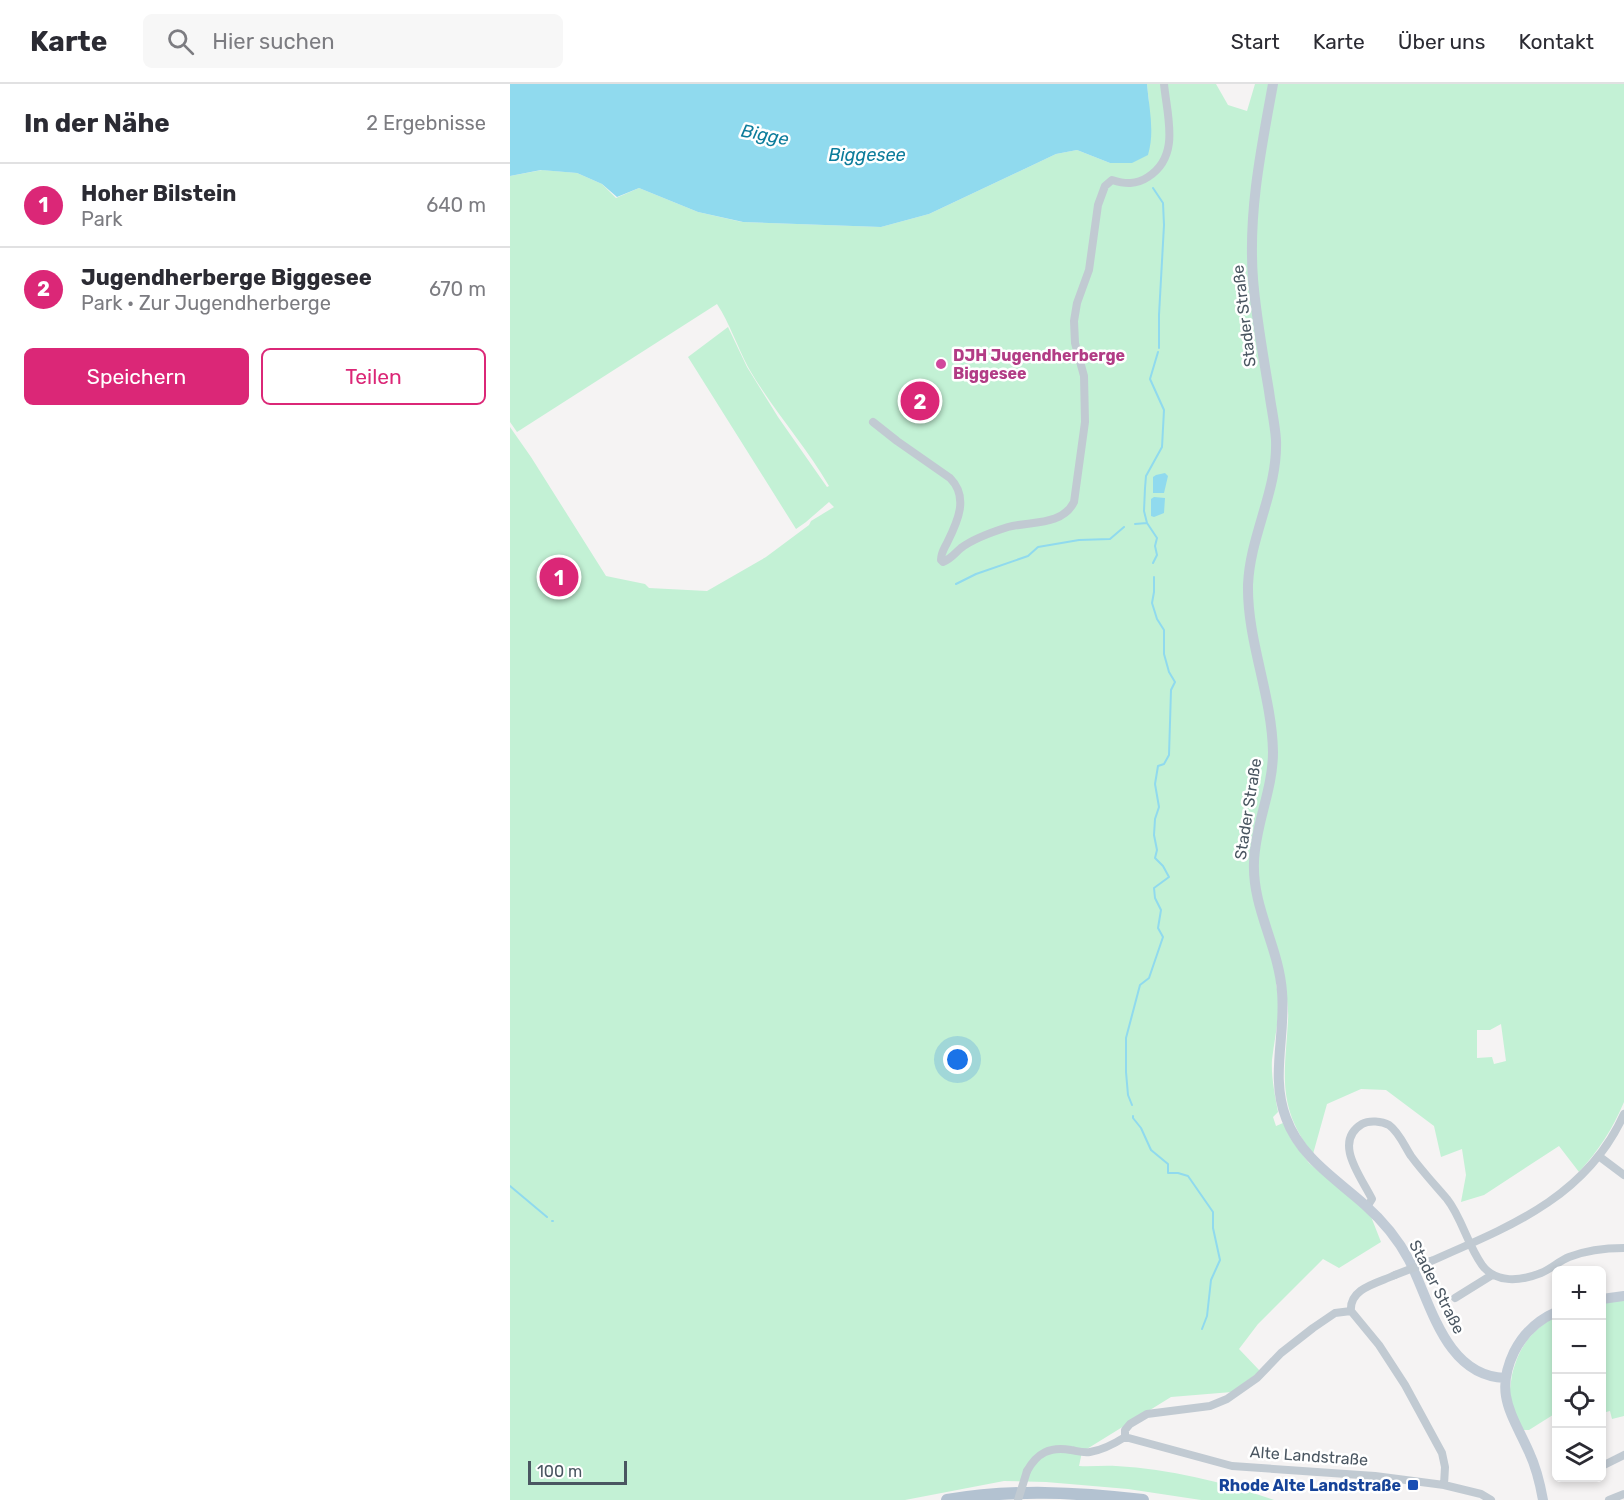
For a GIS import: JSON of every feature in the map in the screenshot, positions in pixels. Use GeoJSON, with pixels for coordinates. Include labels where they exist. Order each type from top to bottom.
{"type":"FeatureCollection","features":[{"type":"Feature","properties":{"kind":"main road"},"geometry":{"type":"LineString","coordinates":[[947,1500],[1003,1493],[1064,1493],[1143,1500]]}},
{"type":"Feature","properties":{"kind":"street"},"geometry":{"type":"LineString","coordinates":[[873,422],[957,485],[961,506],[941,555],[941,560],[944,562],[962,547],[978,538],[1009,527],[1057,519],[1071,509],[1074,502],[1085,422],[1084,376],[1075,343],[1074,321],[1077,303],[1089,270],[1098,205],[1105,186],[1112,180],[1132,184],[1150,176],[1164,160],[1169,150],[1170,136],[1164,84]]}},
{"type":"Feature","properties":{"kind":"street","name":"Stader Straße"},"geometry":{"type":"LineString","coordinates":[[1274,84],[1258,165],[1252,228],[1252,262],[1256,306],[1276,440],[1272,481],[1253,552],[1248,584],[1251,623],[1271,727],[1273,750],[1270,785],[1255,848],[1254,875],[1260,910],[1281,983],[1283,1017],[1278,1086],[1285,1117],[1300,1144],[1312,1159],[1367,1207],[1391,1233],[1409,1261],[1447,1343],[1473,1368],[1496,1378],[1505,1378]]}},
{"type":"Feature","properties":{"kind":"street"},"geometry":{"type":"LineString","coordinates":[[1444,1485],[1445,1467],[1442,1453],[1405,1385],[1379,1345],[1351,1311],[1351,1300],[1360,1290],[1501,1230],[1546,1205],[1582,1176],[1600,1156],[1624,1114]]}},
{"type":"Feature","properties":{"kind":"street"},"geometry":{"type":"LineString","coordinates":[[1367,1207],[1372,1199],[1350,1156],[1349,1142],[1353,1133],[1360,1126],[1365,1123],[1378,1122],[1389,1125],[1412,1157],[1448,1199],[1469,1244],[1483,1266],[1492,1275],[1505,1280],[1522,1278],[1541,1273],[1569,1257],[1595,1249],[1624,1248]]}},
{"type":"Feature","properties":{"kind":"street"},"geometry":{"type":"LineString","coordinates":[[1600,1156],[1624,1175]]}},
{"type":"Feature","properties":{"kind":"street"},"geometry":{"type":"LineString","coordinates":[[1455,1298],[1492,1275]]}},
{"type":"Feature","properties":{"kind":"street"},"geometry":{"type":"LineString","coordinates":[[1606,1298],[1624,1296]]}},
{"type":"Feature","properties":{"kind":"street"},"geometry":{"type":"LineString","coordinates":[[1018,1500],[1027,1471],[1036,1458],[1050,1449],[1089,1452],[1113,1445],[1125,1437],[1125,1430],[1130,1424],[1147,1414],[1210,1406],[1227,1399],[1257,1378],[1281,1353],[1313,1328],[1335,1313],[1351,1311]]}},
{"type":"Feature","properties":{"kind":"street"},"geometry":{"type":"LineString","coordinates":[[1543,1500],[1540,1480],[1529,1451],[1511,1417],[1505,1378],[1513,1355],[1525,1335],[1552,1315]]}},
{"type":"Feature","properties":{"kind":"street","name":"Alte Landstraße"},"geometry":{"type":"LineString","coordinates":[[1125,1437],[1232,1466],[1375,1476],[1444,1485],[1481,1494],[1491,1500]]}},
{"type":"Feature","properties":{"kind":"street"},"geometry":{"type":"LineString","coordinates":[[1606,1464],[1624,1455]]}},
{"type":"Feature","properties":{"kind":"street"},"geometry":{"type":"LineString","coordinates":[[1609,1500],[1624,1494]]}},
{"type":"Feature","properties":{"kind":"green space"},"geometry":{"type":"Polygon","coordinates":[[[1147,84],[1216,84],[1228,105],[1247,111],[1255,84],[1624,84],[1624,1102],[1610,1131],[1579,1172],[1559,1146],[1484,1195],[1461,1202],[1466,1175],[1462,1149],[1441,1157],[1434,1126],[1386,1090],[1361,1089],[1327,1104],[1313,1154],[1301,1137],[1288,1105],[1285,1074],[1288,1006],[1285,983],[1276,984],[1278,1013],[1272,1066],[1278,1112],[1273,1117],[1276,1126],[1283,1123],[1292,1141],[1309,1163],[1370,1214],[1381,1242],[1339,1268],[1323,1259],[1258,1324],[1239,1349],[1260,1371],[1232,1392],[1171,1397],[1082,1452],[1079,1466],[1116,1466],[1177,1473],[1274,1500],[1201,1500],[1128,1489],[1004,1481],[905,1500],[510,1500],[510,427],[606,576],[645,584],[649,588],[707,591],[766,557],[809,525],[811,521],[834,507],[829,502],[796,529],[688,357],[728,327],[747,367],[778,417],[827,487],[829,486],[757,382],[717,304],[517,432],[510,422],[510,176],[542,170],[577,173],[602,184],[616,198],[639,188],[698,212],[742,222],[881,227],[929,214],[1056,154],[1077,150],[1110,163],[1149,103],[1147,84]],[[1501,1024],[1490,1030],[1477,1030],[1477,1058],[1492,1057],[1494,1064],[1506,1061],[1501,1024]]]}},
{"type":"Feature","properties":{"kind":"green space"},"geometry":{"type":"Polygon","coordinates":[[[1624,1299],[1624,1416],[1612,1419],[1610,1411],[1606,1412],[1606,1302],[1624,1299]]]}},
{"type":"Feature","properties":{"kind":"green space"},"geometry":{"type":"Polygon","coordinates":[[[1552,1319],[1552,1416],[1529,1430],[1523,1430],[1510,1399],[1512,1375],[1522,1348],[1540,1327],[1552,1319]]]}},
{"type":"Feature","properties":{"kind":"water","name":"Biggesee"},"geometry":{"type":"Polygon","coordinates":[[[510,84],[1147,84],[1151,138],[1148,155],[1132,163],[1110,163],[1077,150],[1056,154],[929,214],[881,227],[743,222],[698,212],[639,188],[617,197],[602,184],[577,173],[541,170],[510,176],[510,84]]]}},
{"type":"Feature","properties":{"kind":"water"},"geometry":{"type":"Polygon","coordinates":[[[1165,473],[1168,476],[1164,493],[1153,493],[1153,477],[1165,473]]]}},
{"type":"Feature","properties":{"kind":"water"},"geometry":{"type":"Polygon","coordinates":[[[1165,498],[1164,513],[1154,517],[1151,516],[1151,499],[1165,498]]]}},
{"type":"Feature","properties":{"kind":"waterway"},"geometry":{"type":"LineString","coordinates":[[1153,188],[1163,203],[1164,225],[1159,348]]}},
{"type":"Feature","properties":{"kind":"waterway"},"geometry":{"type":"LineString","coordinates":[[1153,563],[1157,555],[1155,546],[1157,538],[1147,523],[1144,511],[1146,476],[1162,447],[1164,410],[1150,379],[1158,352]]}},
{"type":"Feature","properties":{"kind":"waterway"},"geometry":{"type":"LineString","coordinates":[[1135,524],[1147,523]]}},
{"type":"Feature","properties":{"kind":"waterway"},"geometry":{"type":"LineString","coordinates":[[956,584],[976,574],[1028,556],[1038,547],[1079,540],[1110,539],[1124,527]]}},
{"type":"Feature","properties":{"kind":"waterway"},"geometry":{"type":"LineString","coordinates":[[1132,1105],[1128,1095],[1126,1038],[1140,985],[1149,978],[1163,937],[1158,928],[1161,910],[1155,898],[1154,888],[1169,877],[1155,858],[1157,850],[1154,835],[1155,819],[1159,807],[1155,784],[1158,766],[1164,764],[1169,755],[1171,690],[1175,682],[1169,672],[1164,654],[1164,630],[1157,619],[1152,603],[1154,577]]}},
{"type":"Feature","properties":{"kind":"waterway"},"geometry":{"type":"LineString","coordinates":[[1133,1116],[1151,1150],[1168,1164],[1168,1173],[1188,1176],[1213,1212],[1213,1228],[1220,1260],[1211,1280],[1207,1316],[1202,1329]]}},
{"type":"Feature","properties":{"kind":"waterway"},"geometry":{"type":"LineString","coordinates":[[510,1186],[547,1217]]}},
{"type":"Feature","properties":{"kind":"place","name":"DJH Jugendherberge Biggesee"},"geometry":{"type":"Point","coordinates":[941,364]}},
{"type":"Feature","properties":{"kind":"place","name":"Jugendherberge Biggesee"},"geometry":{"type":"Point","coordinates":[920,401]}},
{"type":"Feature","properties":{"kind":"place","name":"Hoher Bilstein"},"geometry":{"type":"Point","coordinates":[559,577]}},
{"type":"Feature","properties":{"kind":"place","name":"Rhode Alte Landstraße"},"geometry":{"type":"Point","coordinates":[1413,1485]}},
{"type":"Feature","properties":{"kind":"water label","name":"Bigge"},"geometry":{"type":"Point","coordinates":[765,135]}}]}
